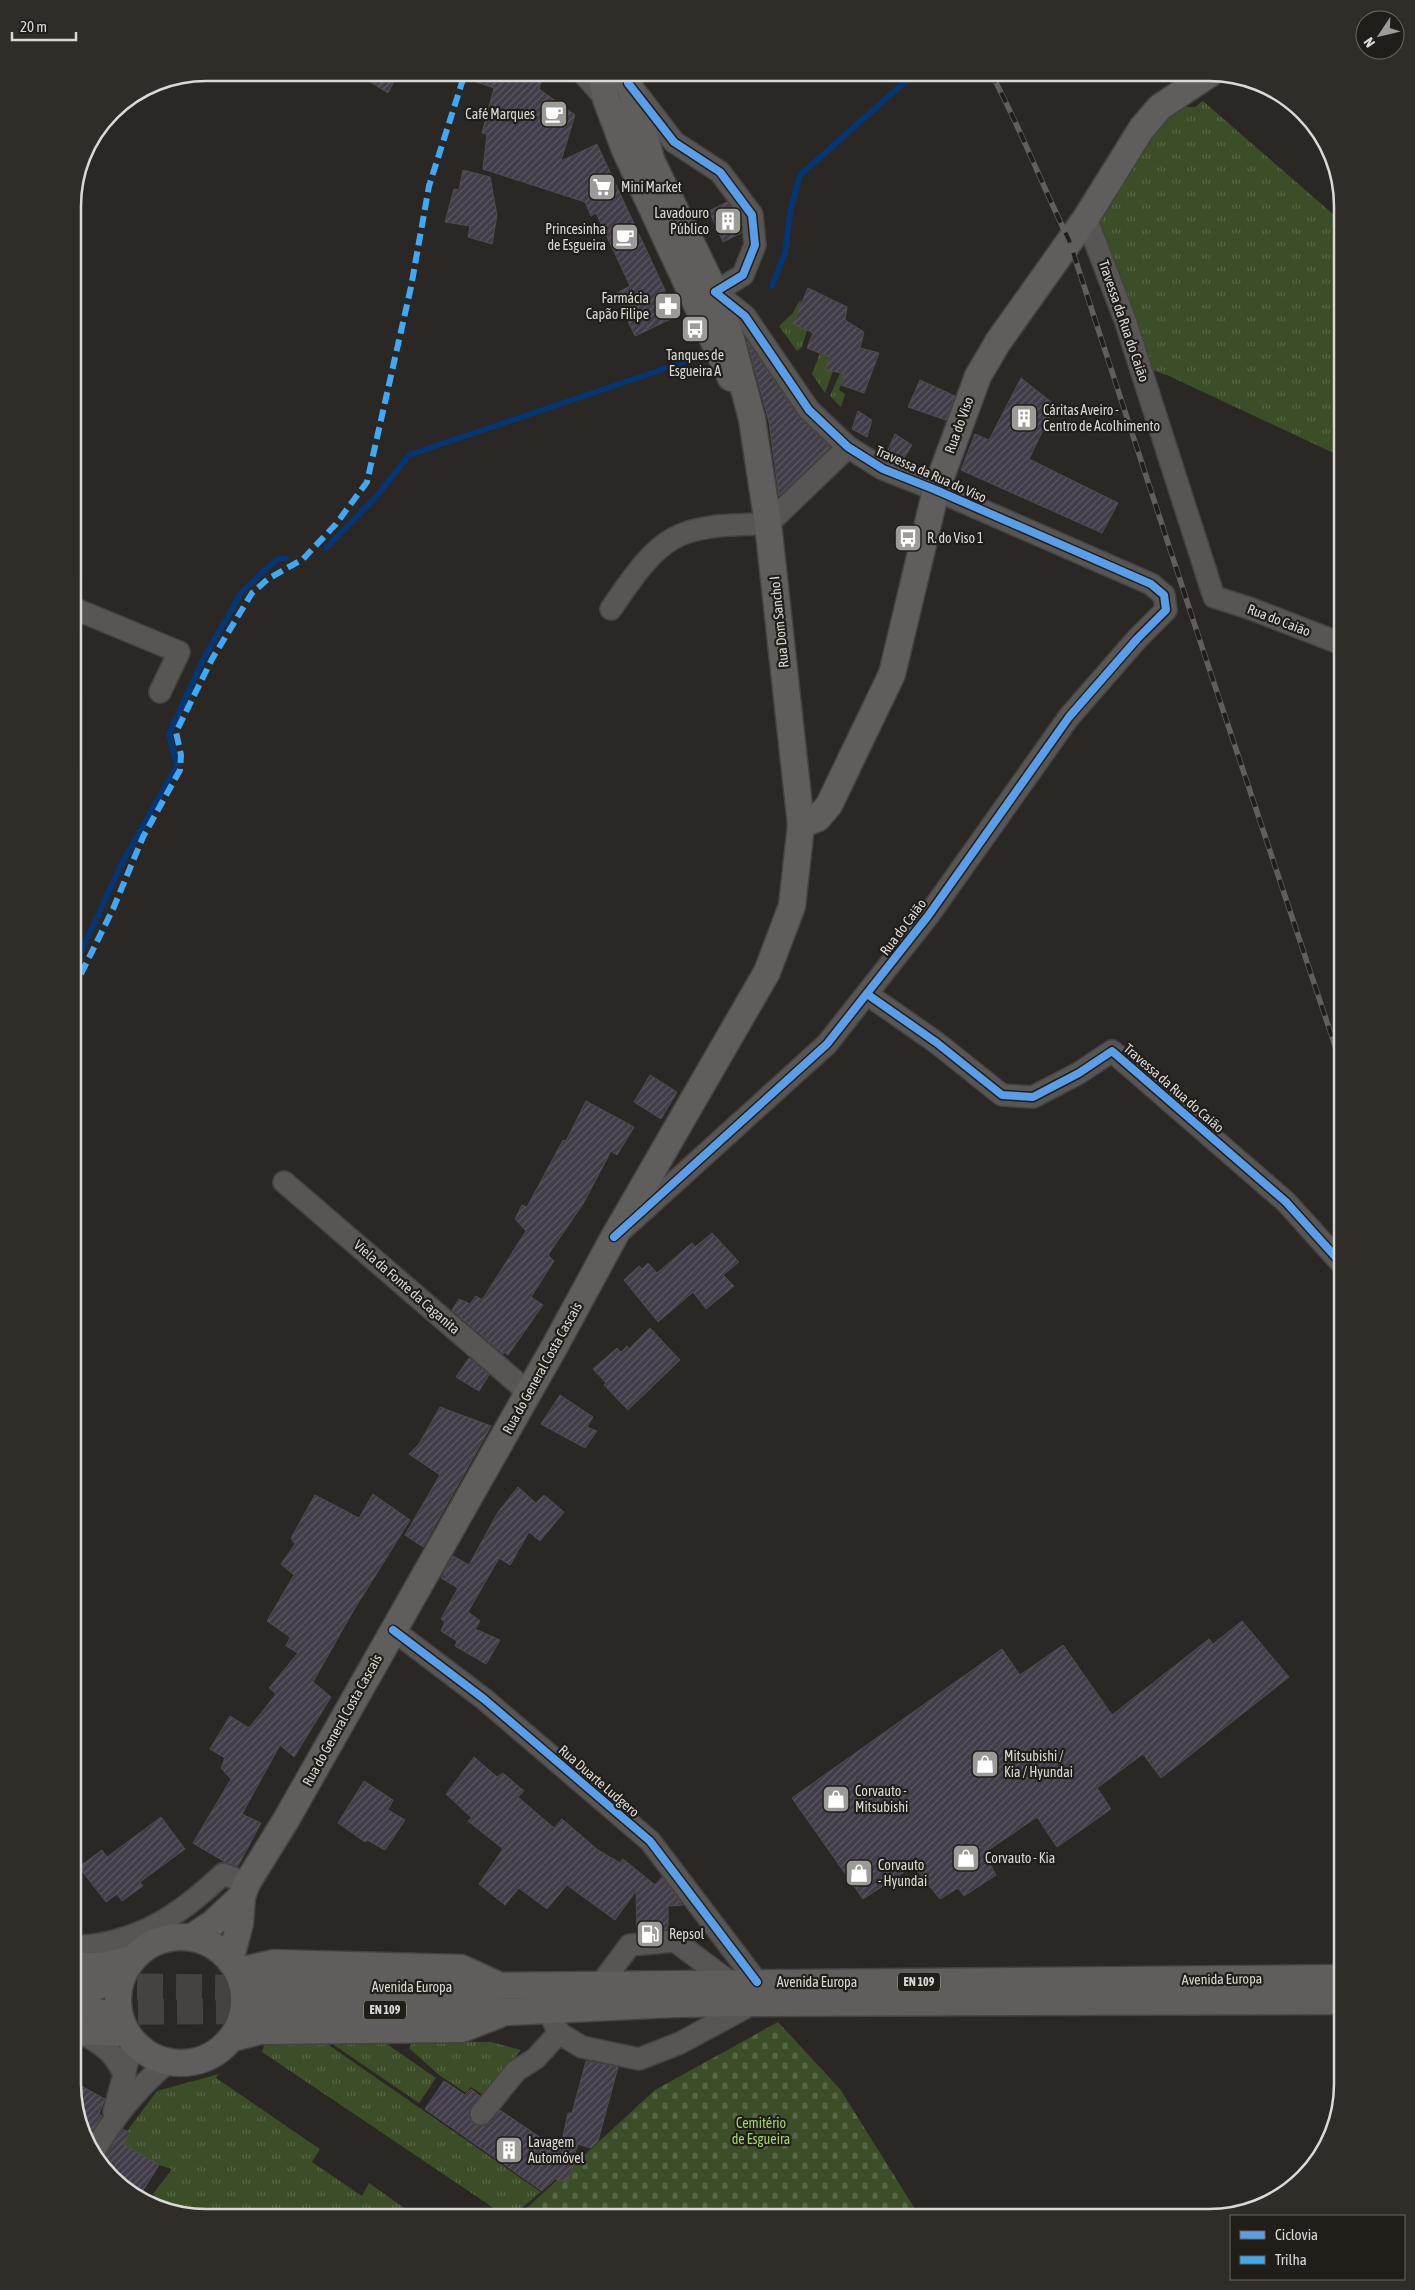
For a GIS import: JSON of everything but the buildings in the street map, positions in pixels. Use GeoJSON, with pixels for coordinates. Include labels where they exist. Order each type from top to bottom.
{"type":"FeatureCollection","features":[{"type":"Feature","properties":{"kind":"main road","name":"Rua Dom Sancho I"},"geometry":{"type":"LineString","coordinates":[[603,82],[606,99],[625,150],[713,345],[752,419]]}},
{"type":"Feature","properties":{"kind":"main road","name":"Rua Dom Sancho I"},"geometry":{"type":"LineString","coordinates":[[623,82],[652,162],[715,292],[731,339],[752,419],[768,524],[802,825]]}},
{"type":"Feature","properties":{"kind":"main road","name":"Rua do Viso"},"geometry":{"type":"LineString","coordinates":[[802,825],[818,818],[829,805],[884,694],[898,652],[936,490],[978,376],[998,342],[1086,218],[1142,128],[1160,107],[1198,82]]}},
{"type":"Feature","properties":{"kind":"main road","name":"Rua do General Costa Cascais"},"geometry":{"type":"LineString","coordinates":[[192,1937],[212,1924],[245,1889],[529,1393],[614,1237],[767,972],[792,906],[802,825]]}},
{"type":"Feature","properties":{"kind":"main road","name":"Rua do General Costa Cascais"},"geometry":{"type":"LineString","coordinates":[[234,1966],[245,1889]]}},
{"type":"Feature","properties":{"kind":"main road"},"geometry":{"type":"LineString","coordinates":[[240,1923],[245,1936],[258,1952],[274,1963]]}},
{"type":"Feature","properties":{"kind":"main road"},"geometry":{"type":"LineString","coordinates":[[170,1936],[192,1937],[215,1946],[234,1966],[242,1980],[245,2000],[242,2020],[232,2038],[220,2051],[204,2060],[186,2064],[168,2062],[143,2051],[130,2037],[119,2014],[118,1995],[122,1976],[132,1959],[149,1944],[170,1936]]}},
{"type":"Feature","properties":{"kind":"main road"},"geometry":{"type":"LineString","coordinates":[[81,1966],[103,1966],[132,1959]]}},
{"type":"Feature","properties":{"kind":"main road"},"geometry":{"type":"LineString","coordinates":[[234,1966],[274,1963],[460,1968],[496,1984]]}},
{"type":"Feature","properties":{"kind":"main road","name":"Avenida Europa"},"geometry":{"type":"LineString","coordinates":[[1334,1978],[756,1992],[508,2012],[261,1999],[461,1988],[496,1984],[600,1985],[731,1982],[756,1992],[1334,2000]]}},
{"type":"Feature","properties":{"kind":"main road"},"geometry":{"type":"LineString","coordinates":[[81,1986],[98,1986]]}},
{"type":"Feature","properties":{"kind":"main road"},"geometry":{"type":"LineString","coordinates":[[81,2022],[99,2012]]}},
{"type":"Feature","properties":{"kind":"main road"},"geometry":{"type":"LineString","coordinates":[[232,2038],[260,2032],[462,2029],[508,2012]]}},
{"type":"Feature","properties":{"kind":"main road"},"geometry":{"type":"LineString","coordinates":[[81,2026],[130,2037]]}},
{"type":"Feature","properties":{"kind":"street"},"geometry":{"type":"LineString","coordinates":[[591,82],[606,99]]}},
{"type":"Feature","properties":{"kind":"street"},"geometry":{"type":"LineString","coordinates":[[626,82],[674,142],[720,172],[752,215],[756,245],[742,275],[715,292]]}},
{"type":"Feature","properties":{"kind":"street","name":"Travessa da Rua do Caião"},"geometry":{"type":"LineString","coordinates":[[1086,218],[1126,320],[1214,597]]}},
{"type":"Feature","properties":{"kind":"street","name":"Travessa da Rua do Viso"},"geometry":{"type":"LineString","coordinates":[[715,292],[745,316],[809,410],[848,447],[883,469],[936,490],[1151,584],[1164,595]]}},
{"type":"Feature","properties":{"kind":"street"},"geometry":{"type":"LineString","coordinates":[[611,609],[652,553],[672,538],[696,528],[724,524],[768,524],[848,447]]}},
{"type":"Feature","properties":{"kind":"street","name":"Rua do Caião"},"geometry":{"type":"LineString","coordinates":[[614,1237],[828,1044],[928,916],[1069,717],[1137,639],[1166,610],[1164,595]]}},
{"type":"Feature","properties":{"kind":"street","name":"Rua do Caião"},"geometry":{"type":"LineString","coordinates":[[1214,597],[1249,608],[1334,641]]}},
{"type":"Feature","properties":{"kind":"street"},"geometry":{"type":"LineString","coordinates":[[82,612],[179,652],[160,692]]}},
{"type":"Feature","properties":{"kind":"street","name":"Travessa da Rua do Caião"},"geometry":{"type":"LineString","coordinates":[[867,994],[937,1043],[1002,1095],[1033,1097],[1079,1073],[1112,1051],[1286,1202],[1334,1255]]}},
{"type":"Feature","properties":{"kind":"street","name":"Viela da Fonte da Caganita"},"geometry":{"type":"LineString","coordinates":[[284,1182],[529,1393]]}},
{"type":"Feature","properties":{"kind":"street","name":"Rua Duarte Ludgero"},"geometry":{"type":"LineString","coordinates":[[393,1630],[484,1699],[650,1841],[756,1992]]}},
{"type":"Feature","properties":{"kind":"street"},"geometry":{"type":"LineString","coordinates":[[81,1947],[101,1946],[138,1934],[178,1913],[223,1874],[245,1889]]}},
{"type":"Feature","properties":{"kind":"street"},"geometry":{"type":"LineString","coordinates":[[600,1985],[630,1945],[675,1941],[731,1982]]}},
{"type":"Feature","properties":{"kind":"street"},"geometry":{"type":"LineString","coordinates":[[547,2008],[559,2034],[582,2047],[639,2059],[680,2044],[756,1992]]}},
{"type":"Feature","properties":{"kind":"street"},"geometry":{"type":"LineString","coordinates":[[81,2029],[115,2056],[125,2074]]}},
{"type":"Feature","properties":{"kind":"street"},"geometry":{"type":"LineString","coordinates":[[481,2114],[516,2071],[536,2058],[559,2034]]}},
{"type":"Feature","properties":{"kind":"street"},"geometry":{"type":"LineString","coordinates":[[111,2122],[125,2074],[130,2037]]}},
{"type":"Feature","properties":{"kind":"street"},"geometry":{"type":"LineString","coordinates":[[98,2145],[111,2122],[142,2084],[168,2062]]}},
{"type":"Feature","properties":{"kind":"green space"},"geometry":{"type":"Polygon","coordinates":[[[1203,101],[1334,215],[1334,453],[1169,376],[1152,370],[1086,218],[1160,107],[1195,107],[1203,101]]]}},
{"type":"Feature","properties":{"kind":"green space"},"geometry":{"type":"Polygon","coordinates":[[[800,300],[802,302],[793,323],[807,330],[802,347],[797,351],[779,326],[792,314],[800,300]]]}},
{"type":"Feature","properties":{"kind":"green space"},"geometry":{"type":"Polygon","coordinates":[[[820,353],[830,357],[825,369],[833,371],[825,393],[812,374],[820,353]]]}},
{"type":"Feature","properties":{"kind":"green space"},"geometry":{"type":"Polygon","coordinates":[[[840,373],[845,374],[839,390],[845,394],[841,407],[830,396],[840,373]]]}},
{"type":"Feature","properties":{"kind":"green space","name":"Cemitério de Esgueira"},"geometry":{"type":"Polygon","coordinates":[[[778,2022],[840,2089],[915,2209],[526,2208],[655,2090],[778,2022]]]}},
{"type":"Feature","properties":{"kind":"green space"},"geometry":{"type":"Polygon","coordinates":[[[323,2041],[541,2192],[521,2208],[494,2208],[262,2052],[265,2042],[323,2041]]]}},
{"type":"Feature","properties":{"kind":"green space"},"geometry":{"type":"Polygon","coordinates":[[[328,2041],[380,2042],[387,2044],[436,2078],[419,2103],[328,2041]]]}},
{"type":"Feature","properties":{"kind":"green space"},"geometry":{"type":"Polygon","coordinates":[[[413,2041],[491,2042],[521,2050],[483,2095],[471,2087],[466,2093],[439,2075],[409,2048],[413,2041]]]}},
{"type":"Feature","properties":{"kind":"green space"},"geometry":{"type":"Polygon","coordinates":[[[219,2074],[216,2078],[320,2149],[312,2162],[362,2196],[369,2183],[405,2208],[198,2208],[182,2206],[156,2198],[153,2194],[172,2169],[159,2165],[123,2144],[130,2133],[127,2131],[157,2091],[219,2074]]]}},
{"type":"Feature","properties":{"kind":"waterway"},"geometry":{"type":"LineString","coordinates":[[772,286],[785,253],[791,208],[800,175],[905,82]]}},
{"type":"Feature","properties":{"kind":"waterway"},"geometry":{"type":"LineString","coordinates":[[326,548],[376,497],[409,455],[702,356]]}},
{"type":"Feature","properties":{"kind":"waterway"},"geometry":{"type":"LineString","coordinates":[[82,950],[122,863],[177,766],[169,734],[203,660],[241,593],[276,560],[286,558]]}},
{"type":"Feature","properties":{"kind":"tunnel"},"geometry":{"type":"LineString","coordinates":[[98,1986],[261,1988]]}},
{"type":"Feature","properties":{"kind":"tunnel"},"geometry":{"type":"LineString","coordinates":[[99,2012],[261,2011]]}},
{"type":"Feature","properties":{"kind":"railway"},"geometry":{"type":"LineString","coordinates":[[996,82],[1069,240],[1334,1043]]}},
{"type":"Feature","properties":{"kind":"marked path"},"geometry":{"type":"LineString","coordinates":[[82,973],[113,909],[143,837],[180,770],[181,755],[176,732],[212,659],[252,593],[268,579],[303,559],[336,524],[367,482],[411,287],[429,186],[462,82]]}},
{"type":"Feature","properties":{"kind":"cycle path"},"geometry":{"type":"LineString","coordinates":[[614,1237],[827,1044],[928,916],[1069,717],[1137,639],[1166,610],[1164,595],[1151,584],[936,490],[883,469],[848,447],[809,410],[745,316],[715,292],[743,275],[755,245],[752,215],[720,172],[674,142],[628,83]]}},
{"type":"Feature","properties":{"kind":"cycle path"},"geometry":{"type":"LineString","coordinates":[[867,994],[937,1043],[1002,1095],[1033,1097],[1079,1073],[1112,1051],[1286,1202],[1334,1255]]}},
{"type":"Feature","properties":{"kind":"cycle path"},"geometry":{"type":"LineString","coordinates":[[393,1630],[484,1699],[650,1841],[757,1982]]}},
{"type":"Feature","properties":{"kind":"place","name":"Café Marques"},"geometry":{"type":"Point","coordinates":[554,114]}},
{"type":"Feature","properties":{"kind":"place","name":"Mini Market"},"geometry":{"type":"Point","coordinates":[602,187]}},
{"type":"Feature","properties":{"kind":"place","name":"Lavadouro Público"},"geometry":{"type":"Point","coordinates":[728,221]}},
{"type":"Feature","properties":{"kind":"place","name":"Princesinha de Esgueira"},"geometry":{"type":"Point","coordinates":[625,237]}},
{"type":"Feature","properties":{"kind":"place","name":"Farmácia Capão Filipe"},"geometry":{"type":"Point","coordinates":[668,306]}},
{"type":"Feature","properties":{"kind":"place","name":"Tanques de Esgueira A"},"geometry":{"type":"Point","coordinates":[695,329]}},
{"type":"Feature","properties":{"kind":"place","name":"Cáritas Aveiro - Centro de Acolhimento"},"geometry":{"type":"Point","coordinates":[1024,418]}},
{"type":"Feature","properties":{"kind":"place","name":"R. do Viso 1"},"geometry":{"type":"Point","coordinates":[908,538]}},
{"type":"Feature","properties":{"kind":"place","name":"Mitsubishi / Kia / Hyundai"},"geometry":{"type":"Point","coordinates":[985,1764]}},
{"type":"Feature","properties":{"kind":"place","name":"Corvauto - Mitsubishi"},"geometry":{"type":"Point","coordinates":[836,1799]}},
{"type":"Feature","properties":{"kind":"place","name":"Corvauto - Kia"},"geometry":{"type":"Point","coordinates":[966,1858]}},
{"type":"Feature","properties":{"kind":"place","name":"Corvauto - Hyundai"},"geometry":{"type":"Point","coordinates":[859,1873]}},
{"type":"Feature","properties":{"kind":"place","name":"Repsol"},"geometry":{"type":"Point","coordinates":[650,1934]}},
{"type":"Feature","properties":{"kind":"place","name":"Lavagem Automóvel"},"geometry":{"type":"Point","coordinates":[509,2150]}}]}
